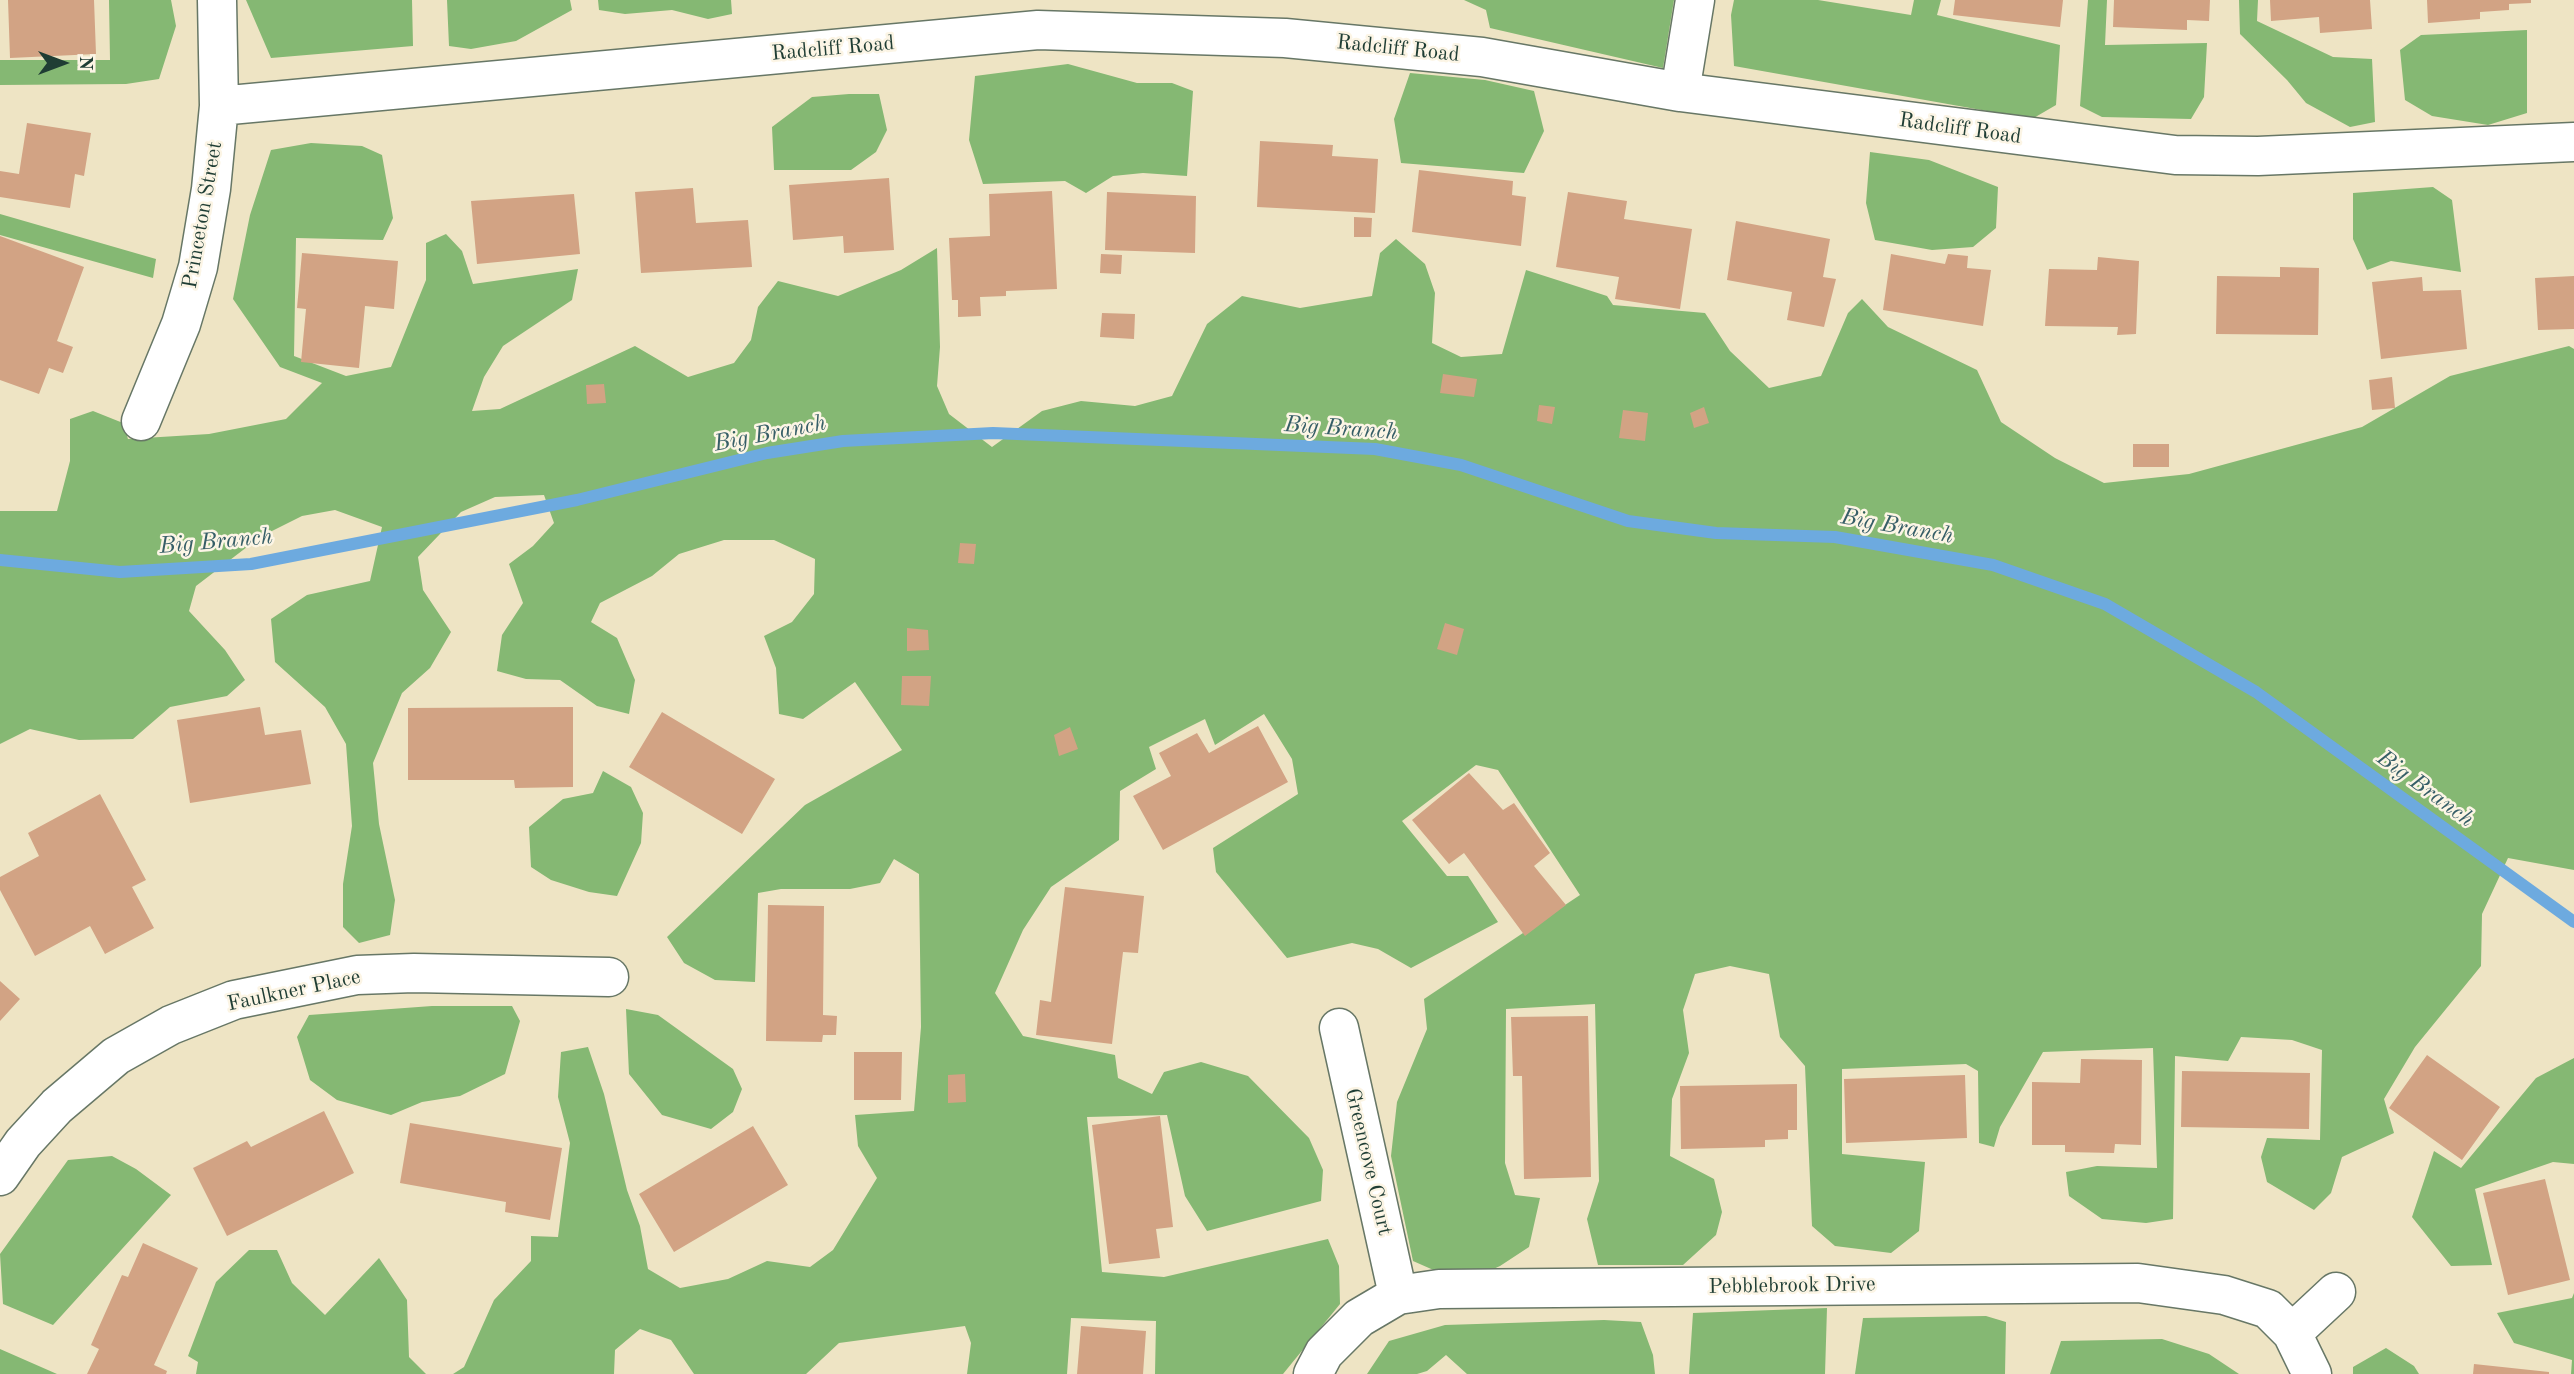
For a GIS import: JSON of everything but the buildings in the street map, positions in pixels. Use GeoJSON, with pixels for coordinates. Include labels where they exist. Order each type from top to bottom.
{"type":"FeatureCollection","features":[{"type":"Feature","properties":{"kind":"street","name":"Princeton Street"},"geometry":{"type":"LineString","coordinates":[[141,421],[181,324],[198,267],[211,189],[219,106],[217,0]]}},
{"type":"Feature","properties":{"kind":"street"},"geometry":{"type":"LineString","coordinates":[[1680,92],[1695,0]]}},
{"type":"Feature","properties":{"kind":"street","name":"Radcliff Road"},"geometry":{"type":"LineString","coordinates":[[219,106],[1038,15],[1482,57],[1680,92],[2175,155],[2258,156],[2574,142]]}},
{"type":"Feature","properties":{"kind":"street","name":"Faulkner Place"},"geometry":{"type":"LineString","coordinates":[[0,1176],[23,1143],[57,1106],[116,1056],[171,1024],[234,1000],[357,975],[414,973],[609,977]]}},
{"type":"Feature","properties":{"kind":"street","name":"Greencove Court"},"geometry":{"type":"LineString","coordinates":[[1339,1028],[1398,1295]]}},
{"type":"Feature","properties":{"kind":"street","name":"Pebblebrook Drive"},"geometry":{"type":"LineString","coordinates":[[1313,1374],[1324,1353],[1359,1318],[1398,1295],[1439,1289],[2138,1283],[2224,1294],[2268,1309],[2292,1333],[2312,1374]]}},
{"type":"Feature","properties":{"kind":"street"},"geometry":{"type":"LineString","coordinates":[[2292,1333],[2336,1292]]}},
{"type":"Feature","properties":{"kind":"green space"},"geometry":{"type":"Polygon","coordinates":[[[109,0],[171,0],[176,26],[159,79],[126,84],[0,85],[0,60],[110,60],[109,0]]]}},
{"type":"Feature","properties":{"kind":"green space"},"geometry":{"type":"Polygon","coordinates":[[[246,0],[412,0],[413,46],[271,58],[246,0]]]}},
{"type":"Feature","properties":{"kind":"green space"},"geometry":{"type":"Polygon","coordinates":[[[447,0],[570,0],[572,10],[516,41],[471,49],[449,46],[447,0]]]}},
{"type":"Feature","properties":{"kind":"green space"},"geometry":{"type":"Polygon","coordinates":[[[598,0],[731,0],[732,14],[708,19],[672,10],[625,14],[599,10],[598,0]]]}},
{"type":"Feature","properties":{"kind":"green space"},"geometry":{"type":"Polygon","coordinates":[[[1464,0],[1674,0],[1663,68],[1490,28],[1486,10],[1464,0]]]}},
{"type":"Feature","properties":{"kind":"green space"},"geometry":{"type":"Polygon","coordinates":[[[1734,0],[1818,0],[1911,15],[1914,0],[1941,0],[1937,15],[2060,45],[2056,105],[2032,119],[1734,66],[1731,15],[1734,0]]]}},
{"type":"Feature","properties":{"kind":"green space"},"geometry":{"type":"Polygon","coordinates":[[[2088,0],[2107,0],[2105,45],[2207,43],[2204,97],[2191,119],[2102,117],[2080,106],[2088,0]]]}},
{"type":"Feature","properties":{"kind":"green space"},"geometry":{"type":"Polygon","coordinates":[[[2239,0],[2258,0],[2257,21],[2333,57],[2372,59],[2375,122],[2350,127],[2306,103],[2287,80],[2240,34],[2239,0]]]}},
{"type":"Feature","properties":{"kind":"green space"},"geometry":{"type":"Polygon","coordinates":[[[2527,30],[2527,113],[2488,125],[2432,116],[2405,100],[2400,50],[2421,35],[2527,30]]]}},
{"type":"Feature","properties":{"kind":"green space"},"geometry":{"type":"Polygon","coordinates":[[[1068,64],[1137,83],[1172,83],[1193,91],[1187,176],[1143,173],[1113,176],[1086,193],[1065,181],[983,184],[969,140],[975,76],[1068,64]]]}},
{"type":"Feature","properties":{"kind":"green space"},"geometry":{"type":"Polygon","coordinates":[[[1410,73],[1485,80],[1534,91],[1544,131],[1524,173],[1401,163],[1394,119],[1410,73]]]}},
{"type":"Feature","properties":{"kind":"green space"},"geometry":{"type":"Polygon","coordinates":[[[879,94],[887,130],[876,152],[851,170],[774,170],[772,127],[812,97],[879,94]]]}},
{"type":"Feature","properties":{"kind":"green space"},"geometry":{"type":"Polygon","coordinates":[[[311,143],[362,146],[382,155],[393,218],[383,240],[296,238],[294,356],[346,376],[391,367],[426,280],[426,243],[446,234],[462,251],[473,284],[578,269],[572,300],[503,346],[484,377],[472,411],[500,409],[635,346],[688,377],[734,363],[751,340],[758,307],[778,281],[838,296],[901,270],[937,248],[940,347],[937,386],[949,414],[992,447],[1042,411],[1081,401],[1135,406],[1172,396],[1207,324],[1242,296],[1300,308],[1372,296],[1380,253],[1396,239],[1425,264],[1435,293],[1432,343],[1461,357],[1502,354],[1526,270],[1607,296],[1613,305],[1705,313],[1730,351],[1769,388],[1821,376],[1848,313],[1862,299],[1888,327],[1977,370],[2001,422],[2055,458],[2104,483],[2189,474],[2362,427],[2450,376],[2569,346],[2574,349],[2574,870],[2508,858],[2482,914],[2481,966],[2415,1047],[2384,1099],[2394,1133],[2342,1157],[2331,1193],[2314,1210],[2267,1182],[2261,1157],[2267,1138],[2320,1140],[2322,1050],[2292,1040],[2241,1037],[2228,1061],[2175,1056],[2173,1219],[2146,1223],[2102,1219],[2069,1196],[2066,1172],[2097,1166],[2157,1168],[2153,1048],[2043,1052],[2000,1127],[1994,1147],[1979,1143],[1978,1071],[1966,1064],[1842,1069],[1842,1154],[1925,1162],[1919,1231],[1891,1253],[1835,1246],[1812,1226],[1805,1066],[1780,1037],[1769,974],[1730,966],[1695,974],[1683,1010],[1689,1053],[1672,1099],[1670,1156],[1714,1179],[1722,1212],[1716,1235],[1683,1265],[1598,1265],[1587,1219],[1599,1181],[1595,1004],[1506,1009],[1505,1163],[1515,1195],[1540,1198],[1529,1247],[1500,1266],[1463,1283],[1413,1261],[1391,1156],[1397,1102],[1427,1029],[1424,999],[1580,895],[1498,770],[1476,765],[1402,821],[1447,876],[1468,876],[1498,922],[1411,968],[1378,949],[1352,943],[1287,958],[1216,872],[1213,848],[1298,794],[1292,759],[1264,714],[1215,745],[1205,719],[1149,747],[1156,769],[1120,791],[1119,840],[1051,887],[1023,930],[995,993],[1023,1036],[1115,1055],[1118,1078],[1152,1094],[1164,1072],[1201,1062],[1248,1076],[1309,1138],[1323,1170],[1321,1201],[1207,1231],[1185,1196],[1167,1115],[1087,1117],[1102,1272],[1164,1277],[1328,1239],[1339,1266],[1340,1304],[1283,1374],[1155,1374],[1156,1321],[1071,1318],[1067,1374],[967,1374],[971,1343],[965,1326],[839,1343],[806,1374],[694,1374],[671,1340],[640,1329],[615,1350],[614,1374],[453,1374],[464,1367],[494,1300],[531,1261],[531,1236],[558,1237],[570,1143],[558,1097],[561,1052],[588,1047],[604,1094],[627,1190],[640,1226],[648,1269],[680,1288],[728,1279],[767,1261],[810,1267],[833,1250],[877,1178],[858,1146],[855,1115],[914,1111],[921,1027],[919,874],[894,859],[880,883],[850,889],[781,889],[758,893],[755,982],[715,980],[684,963],[667,937],[805,805],[902,750],[855,682],[803,719],[779,714],[776,668],[764,636],[792,622],[814,594],[815,559],[774,540],[724,540],[679,554],[652,576],[600,603],[591,622],[617,638],[635,680],[629,714],[597,706],[560,680],[526,679],[497,671],[502,635],[523,603],[509,564],[533,546],[554,523],[544,495],[495,497],[461,512],[418,557],[423,590],[451,632],[430,668],[402,693],[373,763],[379,824],[395,900],[390,935],[359,943],[343,927],[343,884],[352,826],[346,744],[325,707],[275,662],[271,619],[307,595],[370,581],[382,527],[335,510],[302,516],[260,537],[196,586],[189,611],[225,650],[245,680],[227,696],[170,707],[133,739],[79,740],[30,729],[0,744],[0,511],[57,511],[70,461],[70,419],[93,411],[123,423],[128,439],[209,434],[286,419],[322,383],[280,367],[233,299],[250,215],[271,150],[311,143]]]}},
{"type":"Feature","properties":{"kind":"green space"},"geometry":{"type":"Polygon","coordinates":[[[1870,152],[1929,160],[1998,187],[1996,228],[1973,247],[1932,250],[1875,240],[1866,203],[1870,152]]]}},
{"type":"Feature","properties":{"kind":"green space"},"geometry":{"type":"Polygon","coordinates":[[[2433,187],[2452,200],[2461,272],[2391,261],[2367,270],[2353,239],[2353,193],[2433,187]]]}},
{"type":"Feature","properties":{"kind":"green space"},"geometry":{"type":"Polygon","coordinates":[[[0,214],[156,259],[153,278],[0,235],[0,214]]]}},
{"type":"Feature","properties":{"kind":"green space"},"geometry":{"type":"Polygon","coordinates":[[[603,771],[631,787],[643,813],[641,843],[617,896],[589,892],[551,880],[531,867],[529,827],[563,799],[593,793],[603,771]]]}},
{"type":"Feature","properties":{"kind":"green space"},"geometry":{"type":"Polygon","coordinates":[[[432,1006],[512,1006],[520,1021],[505,1074],[460,1096],[422,1102],[391,1115],[337,1100],[310,1080],[297,1037],[309,1015],[432,1006]]]}},
{"type":"Feature","properties":{"kind":"green space"},"geometry":{"type":"Polygon","coordinates":[[[626,1009],[658,1015],[733,1069],[742,1089],[733,1112],[711,1129],[662,1115],[629,1074],[626,1009]]]}},
{"type":"Feature","properties":{"kind":"green space"},"geometry":{"type":"Polygon","coordinates":[[[2574,1058],[2574,1164],[2553,1162],[2475,1189],[2492,1265],[2451,1266],[2412,1217],[2434,1151],[2461,1168],[2536,1078],[2574,1058]]]}},
{"type":"Feature","properties":{"kind":"green space"},"geometry":{"type":"Polygon","coordinates":[[[112,1156],[136,1169],[171,1195],[53,1325],[3,1304],[0,1254],[68,1160],[112,1156]]]}},
{"type":"Feature","properties":{"kind":"green space"},"geometry":{"type":"Polygon","coordinates":[[[249,1250],[277,1250],[292,1283],[325,1315],[379,1258],[407,1300],[409,1357],[426,1374],[196,1374],[198,1362],[188,1356],[216,1282],[249,1250]]]}},
{"type":"Feature","properties":{"kind":"green space"},"geometry":{"type":"Polygon","coordinates":[[[2574,1293],[2574,1374],[2571,1374],[2572,1360],[2514,1343],[2497,1313],[2572,1298],[2574,1293]]]}},
{"type":"Feature","properties":{"kind":"green space"},"geometry":{"type":"Polygon","coordinates":[[[1827,1308],[1825,1374],[1689,1374],[1693,1313],[1827,1308]]]}},
{"type":"Feature","properties":{"kind":"green space"},"geometry":{"type":"Polygon","coordinates":[[[1986,1316],[2006,1322],[2005,1374],[1855,1374],[1863,1318],[1986,1316]]]}},
{"type":"Feature","properties":{"kind":"green space"},"geometry":{"type":"Polygon","coordinates":[[[1604,1320],[1641,1322],[1653,1355],[1655,1374],[1467,1374],[1446,1355],[1427,1371],[1417,1374],[1367,1374],[1389,1341],[1445,1325],[1604,1320]]]}},
{"type":"Feature","properties":{"kind":"green space"},"geometry":{"type":"Polygon","coordinates":[[[2162,1339],[2209,1354],[2239,1374],[2050,1374],[2061,1341],[2162,1339]]]}},
{"type":"Feature","properties":{"kind":"green space"},"geometry":{"type":"Polygon","coordinates":[[[2386,1348],[2414,1366],[2419,1374],[2353,1374],[2353,1367],[2386,1348]]]}},
{"type":"Feature","properties":{"kind":"green space"},"geometry":{"type":"Polygon","coordinates":[[[0,1349],[57,1374],[0,1374],[0,1349]]]}},
{"type":"Feature","properties":{"kind":"waterway","name":"Big Branch"},"geometry":{"type":"LineString","coordinates":[[0,560],[120,572],[251,564],[577,500],[767,453],[843,441],[993,433],[1375,449],[1461,465],[1628,521],[1716,533],[1835,537],[1993,565],[2105,604],[2256,692],[2574,922]]}}]}
